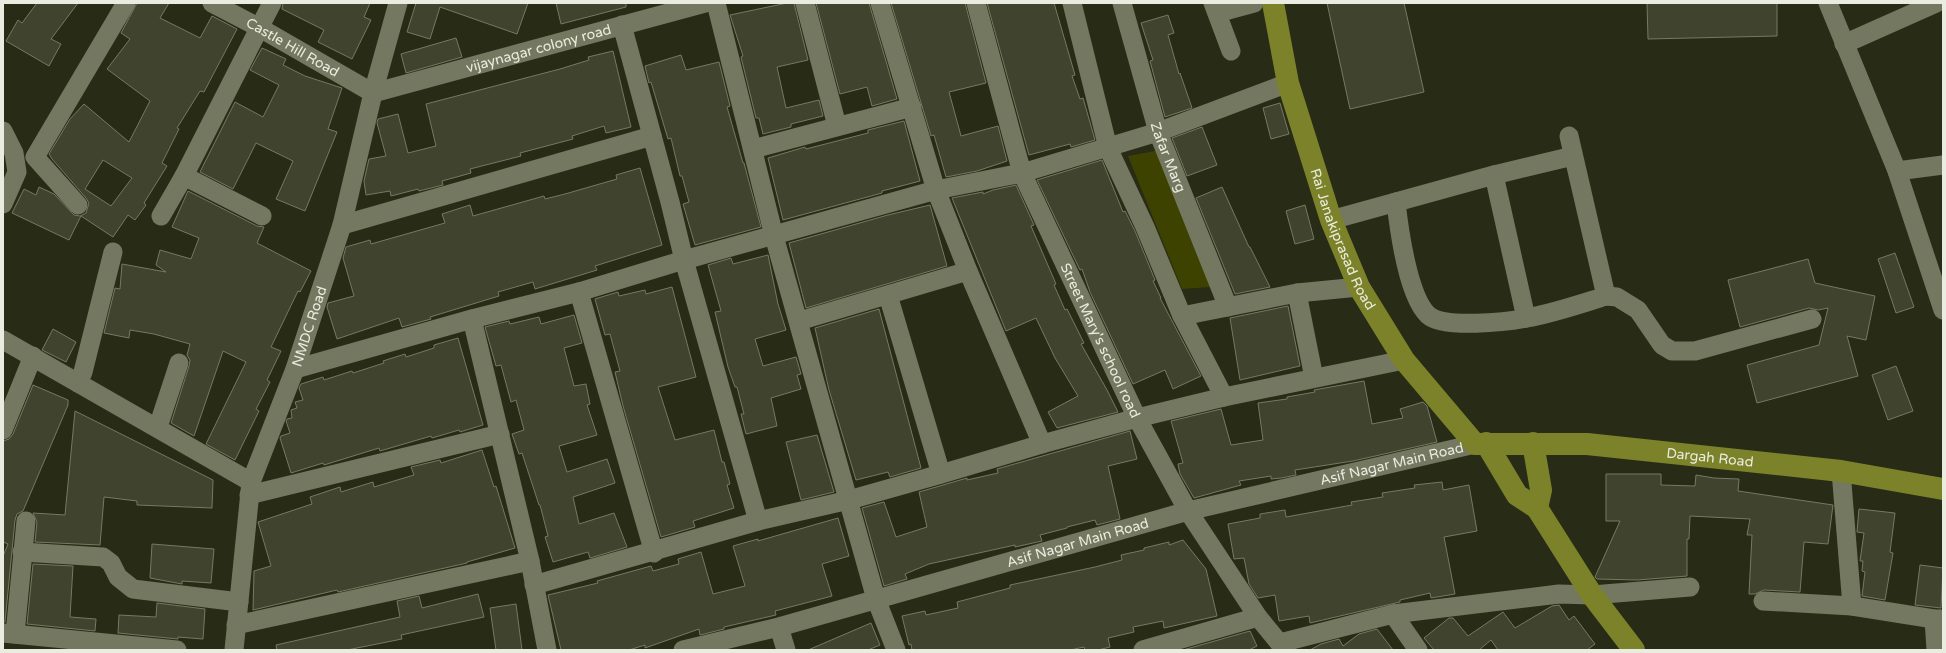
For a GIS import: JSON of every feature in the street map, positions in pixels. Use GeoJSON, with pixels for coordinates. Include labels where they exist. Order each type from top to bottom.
{"type":"FeatureCollection","features":[{"type":"Feature","properties":{"kind":"main road","name":"Rai Janakiprasad Road"},"geometry":{"type":"LineString","coordinates":[[1273,3],[1288,83],[1331,220],[1359,286],[1404,360],[1481,444],[1517,495],[1537,508]]}},
{"type":"Feature","properties":{"kind":"main road"},"geometry":{"type":"LineString","coordinates":[[1533,443],[1541,490],[1537,508],[1592,595],[1628,648]]}},
{"type":"Feature","properties":{"kind":"main road","name":"Dargah Road"},"geometry":{"type":"LineString","coordinates":[[1481,444],[1587,444],[1841,471],[1943,489]]}},
{"type":"Feature","properties":{"kind":"street"},"geometry":{"type":"LineString","coordinates":[[78,205],[35,157],[126,3]]}},
{"type":"Feature","properties":{"kind":"street","name":"Castle Hill Road"},"geometry":{"type":"LineString","coordinates":[[212,3],[260,28],[373,93]]}},
{"type":"Feature","properties":{"kind":"street"},"geometry":{"type":"LineString","coordinates":[[161,216],[184,176],[272,3]]}},
{"type":"Feature","properties":{"kind":"street","name":"NMDC Road"},"geometry":{"type":"LineString","coordinates":[[234,650],[250,488],[295,369],[342,225],[373,93],[398,3]]}},
{"type":"Feature","properties":{"kind":"street","name":"vijaynagar colony road"},"geometry":{"type":"LineString","coordinates":[[373,93],[705,3]]}},
{"type":"Feature","properties":{"kind":"street"},"geometry":{"type":"LineString","coordinates":[[716,3],[774,236],[800,321],[876,599],[896,650]]}},
{"type":"Feature","properties":{"kind":"street"},"geometry":{"type":"LineString","coordinates":[[805,3],[837,126]]}},
{"type":"Feature","properties":{"kind":"street"},"geometry":{"type":"LineString","coordinates":[[880,3],[936,190],[968,271],[1042,444]]}},
{"type":"Feature","properties":{"kind":"street","name":"Street Mary's school road"},"geometry":{"type":"LineString","coordinates":[[976,3],[1022,173],[1137,418],[1188,511],[1258,617],[1282,646]]}},
{"type":"Feature","properties":{"kind":"street"},"geometry":{"type":"LineString","coordinates":[[1072,3],[1108,148],[1145,227],[1182,316],[1224,397]]}},
{"type":"Feature","properties":{"kind":"street","name":"Zafar Marg"},"geometry":{"type":"LineString","coordinates":[[1122,3],[1158,132],[1228,307]]}},
{"type":"Feature","properties":{"kind":"street"},"geometry":{"type":"LineString","coordinates":[[1231,51],[1215,8],[1254,3]]}},
{"type":"Feature","properties":{"kind":"street"},"geometry":{"type":"LineString","coordinates":[[1828,3],[1897,171],[1943,310]]}},
{"type":"Feature","properties":{"kind":"street"},"geometry":{"type":"LineString","coordinates":[[1844,44],[1936,3]]}},
{"type":"Feature","properties":{"kind":"street"},"geometry":{"type":"LineString","coordinates":[[622,25],[684,260],[758,521]]}},
{"type":"Feature","properties":{"kind":"street"},"geometry":{"type":"LineString","coordinates":[[295,369],[472,319],[578,292],[684,260],[936,190],[1022,173],[1158,132],[1288,83]]}},
{"type":"Feature","properties":{"kind":"street"},"geometry":{"type":"LineString","coordinates":[[753,149],[912,107]]}},
{"type":"Feature","properties":{"kind":"street"},"geometry":{"type":"LineString","coordinates":[[3,131],[14,153],[17,172],[3,204]]}},
{"type":"Feature","properties":{"kind":"street"},"geometry":{"type":"LineString","coordinates":[[342,225],[652,136]]}},
{"type":"Feature","properties":{"kind":"street"},"geometry":{"type":"LineString","coordinates":[[1569,136],[1606,296]]}},
{"type":"Feature","properties":{"kind":"street"},"geometry":{"type":"LineString","coordinates":[[1331,220],[1494,175],[1573,156]]}},
{"type":"Feature","properties":{"kind":"street"},"geometry":{"type":"LineString","coordinates":[[1897,171],[1943,165]]}},
{"type":"Feature","properties":{"kind":"street"},"geometry":{"type":"LineString","coordinates":[[1494,175],[1526,318]]}},
{"type":"Feature","properties":{"kind":"street"},"geometry":{"type":"LineString","coordinates":[[184,176],[262,216]]}},
{"type":"Feature","properties":{"kind":"street"},"geometry":{"type":"LineString","coordinates":[[1396,202],[1400,239],[1408,269],[1420,302],[1428,314],[1434,319],[1452,323],[1473,324],[1526,318],[1606,296],[1616,297],[1638,310],[1662,345],[1672,351],[1695,351],[1812,319]]}},
{"type":"Feature","properties":{"kind":"street"},"geometry":{"type":"LineString","coordinates":[[78,383],[83,372],[113,252]]}},
{"type":"Feature","properties":{"kind":"street"},"geometry":{"type":"LineString","coordinates":[[800,321],[968,271]]}},
{"type":"Feature","properties":{"kind":"street"},"geometry":{"type":"LineString","coordinates":[[1182,316],[1297,293],[1359,286]]}},
{"type":"Feature","properties":{"kind":"street"},"geometry":{"type":"LineString","coordinates":[[578,292],[654,553]]}},
{"type":"Feature","properties":{"kind":"street"},"geometry":{"type":"LineString","coordinates":[[1297,293],[1314,378]]}},
{"type":"Feature","properties":{"kind":"street"},"geometry":{"type":"LineString","coordinates":[[888,295],[941,474]]}},
{"type":"Feature","properties":{"kind":"street"},"geometry":{"type":"LineString","coordinates":[[472,319],[530,561],[546,650]]}},
{"type":"Feature","properties":{"kind":"street"},"geometry":{"type":"LineString","coordinates":[[3,340],[158,427],[250,488],[500,434]]}},
{"type":"Feature","properties":{"kind":"street"},"geometry":{"type":"LineString","coordinates":[[3,430],[32,356]]}},
{"type":"Feature","properties":{"kind":"street"},"geometry":{"type":"LineString","coordinates":[[534,585],[654,553],[758,521],[849,500],[1137,418],[1224,397],[1404,360]]}},
{"type":"Feature","properties":{"kind":"street"},"geometry":{"type":"LineString","coordinates":[[158,427],[179,363]]}},
{"type":"Feature","properties":{"kind":"street","name":"Asif Nagar Main Road"},"geometry":{"type":"LineString","coordinates":[[683,650],[779,627],[1188,511],[1481,444]]}},
{"type":"Feature","properties":{"kind":"street"},"geometry":{"type":"LineString","coordinates":[[1841,471],[1852,606]]}},
{"type":"Feature","properties":{"kind":"street"},"geometry":{"type":"LineString","coordinates":[[26,521],[9,634],[177,650]]}},
{"type":"Feature","properties":{"kind":"street"},"geometry":{"type":"LineString","coordinates":[[22,552],[103,557],[111,563],[118,577],[133,589],[163,594],[239,602]]}},
{"type":"Feature","properties":{"kind":"street"},"geometry":{"type":"LineString","coordinates":[[236,625],[530,561]]}},
{"type":"Feature","properties":{"kind":"street"},"geometry":{"type":"LineString","coordinates":[[1282,646],[1393,614],[1559,594],[1592,595],[1690,587]]}},
{"type":"Feature","properties":{"kind":"street"},"geometry":{"type":"LineString","coordinates":[[1763,601],[1852,606],[1938,619],[1936,650]]}},
{"type":"Feature","properties":{"kind":"street"},"geometry":{"type":"LineString","coordinates":[[1393,614],[1418,650]]}},
{"type":"Feature","properties":{"kind":"street"},"geometry":{"type":"LineString","coordinates":[[1150,649],[1258,617]]}},
{"type":"Feature","properties":{"kind":"street"},"geometry":{"type":"LineString","coordinates":[[779,627],[786,650]]}},
{"type":"Feature","properties":{"kind":"green space"},"geometry":{"type":"Polygon","coordinates":[[[1160,150],[1211,287],[1182,289],[1128,156],[1160,150]]]}},
{"type":"Feature","properties":{"kind":"building"},"geometry":{"type":"Polygon","coordinates":[[[37,3],[78,3],[51,39],[61,44],[49,66],[6,41],[18,20],[22,23],[37,3]]]}},
{"type":"Feature","properties":{"kind":"building"},"geometry":{"type":"Polygon","coordinates":[[[137,3],[169,3],[160,18],[200,38],[212,16],[237,29],[204,92],[200,91],[177,128],[179,129],[162,163],[167,166],[144,203],[146,205],[135,220],[128,215],[113,237],[81,216],[69,240],[12,213],[24,189],[36,195],[39,187],[54,194],[74,215],[80,216],[86,213],[89,203],[86,198],[49,154],[70,119],[84,104],[129,142],[150,101],[107,69],[130,39],[121,33],[137,3]],[[103,160],[85,189],[111,206],[132,178],[103,160]]]}},
{"type":"Feature","properties":{"kind":"building"},"geometry":{"type":"Polygon","coordinates":[[[283,3],[370,3],[364,17],[371,20],[352,59],[318,42],[324,30],[282,9],[283,3]]]}},
{"type":"Feature","properties":{"kind":"building"},"geometry":{"type":"Polygon","coordinates":[[[416,3],[528,3],[517,34],[440,7],[430,39],[407,32],[416,3]]]}},
{"type":"Feature","properties":{"kind":"building"},"geometry":{"type":"Polygon","coordinates":[[[556,3],[626,3],[626,7],[561,24],[556,3]]]}},
{"type":"Feature","properties":{"kind":"building"},"geometry":{"type":"Polygon","coordinates":[[[787,3],[794,3],[808,60],[777,67],[786,108],[819,100],[823,116],[791,124],[791,127],[763,134],[759,118],[756,118],[741,57],[743,56],[730,15],[787,3]]]}},
{"type":"Feature","properties":{"kind":"building"},"geometry":{"type":"Polygon","coordinates":[[[816,3],[869,3],[897,99],[872,106],[867,87],[840,94],[816,3]]]}},
{"type":"Feature","properties":{"kind":"building"},"geometry":{"type":"Polygon","coordinates":[[[891,3],[965,3],[986,83],[949,92],[961,136],[998,126],[1007,161],[977,171],[946,177],[934,135],[931,136],[891,3]]]}},
{"type":"Feature","properties":{"kind":"building"},"geometry":{"type":"Polygon","coordinates":[[[987,3],[1054,3],[1075,75],[1072,76],[1080,99],[1083,98],[1095,140],[1071,147],[1070,144],[1029,155],[987,3]]]}},
{"type":"Feature","properties":{"kind":"building"},"geometry":{"type":"Polygon","coordinates":[[[1327,3],[1404,3],[1424,92],[1350,109],[1327,3]]]}},
{"type":"Feature","properties":{"kind":"building"},"geometry":{"type":"Polygon","coordinates":[[[1647,3],[1777,3],[1777,36],[1648,39],[1647,3]]]}},
{"type":"Feature","properties":{"kind":"building"},"geometry":{"type":"Polygon","coordinates":[[[1168,15],[1174,33],[1168,35],[1179,74],[1180,73],[1192,108],[1165,117],[1150,61],[1153,60],[1141,23],[1168,15]]]}},
{"type":"Feature","properties":{"kind":"building"},"geometry":{"type":"Polygon","coordinates":[[[456,38],[462,57],[406,73],[401,54],[456,38]]]}},
{"type":"Feature","properties":{"kind":"building"},"geometry":{"type":"Polygon","coordinates":[[[262,48],[286,59],[283,65],[305,76],[342,88],[328,129],[337,132],[305,211],[276,199],[293,161],[256,143],[233,189],[200,172],[235,102],[263,117],[279,85],[250,70],[262,48]]]}},
{"type":"Feature","properties":{"kind":"building"},"geometry":{"type":"Polygon","coordinates":[[[613,51],[631,127],[606,133],[604,126],[572,136],[573,139],[520,153],[521,156],[470,169],[471,173],[442,181],[443,185],[419,191],[418,189],[391,196],[390,191],[366,195],[364,181],[369,159],[386,156],[377,123],[378,119],[398,114],[408,153],[436,146],[426,104],[560,69],[589,60],[588,57],[613,51]]]}},
{"type":"Feature","properties":{"kind":"building"},"geometry":{"type":"Polygon","coordinates":[[[681,55],[686,70],[719,62],[730,106],[727,107],[761,227],[695,245],[683,204],[689,202],[682,176],[680,176],[671,138],[668,139],[651,82],[649,83],[645,66],[681,55]]]}},
{"type":"Feature","properties":{"kind":"building"},"geometry":{"type":"Polygon","coordinates":[[[1280,103],[1289,134],[1271,139],[1263,108],[1280,103]]]}},
{"type":"Feature","properties":{"kind":"building"},"geometry":{"type":"Polygon","coordinates":[[[904,121],[920,181],[783,220],[768,158],[805,147],[806,149],[868,133],[868,130],[904,121]]]}},
{"type":"Feature","properties":{"kind":"building"},"geometry":{"type":"Polygon","coordinates":[[[1202,127],[1217,165],[1187,176],[1172,138],[1202,127]]]}},
{"type":"Feature","properties":{"kind":"building"},"geometry":{"type":"Polygon","coordinates":[[[1102,160],[1123,212],[1125,211],[1135,231],[1155,280],[1153,281],[1160,298],[1201,376],[1173,389],[1165,370],[1133,384],[1090,292],[1082,269],[1080,270],[1037,180],[1102,160]]]}},
{"type":"Feature","properties":{"kind":"building"},"geometry":{"type":"Polygon","coordinates":[[[640,168],[662,245],[595,266],[597,270],[535,289],[533,282],[498,292],[499,296],[430,317],[431,319],[402,327],[399,318],[337,339],[327,307],[328,303],[354,296],[343,258],[346,247],[370,240],[371,244],[445,223],[442,214],[470,205],[473,216],[544,196],[545,199],[565,194],[617,179],[616,175],[640,168]]]}},
{"type":"Feature","properties":{"kind":"building"},"geometry":{"type":"Polygon","coordinates":[[[1016,185],[1034,225],[1031,226],[1056,284],[1054,285],[1065,310],[1067,309],[1084,343],[1081,344],[1118,412],[1057,428],[1048,412],[1078,396],[1055,358],[1036,318],[1006,331],[952,198],[983,192],[983,194],[993,190],[1016,185]]]}},
{"type":"Feature","properties":{"kind":"building"},"geometry":{"type":"Polygon","coordinates":[[[1222,187],[1249,247],[1270,287],[1235,294],[1196,198],[1222,187]]]}},
{"type":"Feature","properties":{"kind":"building"},"geometry":{"type":"Polygon","coordinates":[[[188,191],[257,226],[264,227],[257,243],[311,271],[300,292],[298,291],[271,347],[281,351],[267,380],[270,382],[256,409],[259,411],[235,460],[206,444],[246,362],[223,351],[194,436],[171,423],[189,366],[190,360],[187,355],[190,344],[154,334],[130,330],[129,338],[104,333],[115,288],[120,289],[122,264],[166,272],[156,265],[160,250],[191,259],[199,238],[172,227],[188,191]]]}},
{"type":"Feature","properties":{"kind":"building"},"geometry":{"type":"Polygon","coordinates":[[[930,205],[947,266],[806,308],[789,243],[888,215],[930,205]]]}},
{"type":"Feature","properties":{"kind":"building"},"geometry":{"type":"Polygon","coordinates":[[[1305,205],[1314,239],[1295,244],[1286,211],[1305,205]]]}},
{"type":"Feature","properties":{"kind":"building"},"geometry":{"type":"Polygon","coordinates":[[[1895,253],[1914,307],[1896,313],[1878,259],[1895,253]]]}},
{"type":"Feature","properties":{"kind":"building"},"geometry":{"type":"Polygon","coordinates":[[[768,255],[778,304],[786,330],[755,339],[763,366],[796,357],[801,374],[797,375],[801,389],[771,398],[777,426],[746,434],[741,414],[744,414],[737,387],[735,387],[728,367],[715,312],[721,311],[708,265],[731,258],[733,264],[768,255]]]}},
{"type":"Feature","properties":{"kind":"building"},"geometry":{"type":"Polygon","coordinates":[[[1808,259],[1815,283],[1875,296],[1866,340],[1847,336],[1858,376],[1757,403],[1747,365],[1819,345],[1828,308],[1818,310],[1809,308],[1740,327],[1728,280],[1808,259]]]}},
{"type":"Feature","properties":{"kind":"building"},"geometry":{"type":"Polygon","coordinates":[[[672,287],[696,377],[658,387],[675,440],[714,430],[722,462],[724,462],[730,484],[727,485],[734,508],[693,521],[695,527],[661,537],[623,406],[615,372],[620,371],[610,334],[605,335],[595,299],[618,292],[619,296],[645,290],[646,294],[672,287]]]}},
{"type":"Feature","properties":{"kind":"building"},"geometry":{"type":"Polygon","coordinates":[[[1288,306],[1300,366],[1240,380],[1230,318],[1288,306]]]}},
{"type":"Feature","properties":{"kind":"building"},"geometry":{"type":"Polygon","coordinates":[[[879,309],[921,468],[890,477],[888,472],[856,480],[829,390],[815,328],[879,309]]]}},
{"type":"Feature","properties":{"kind":"building"},"geometry":{"type":"Polygon","coordinates":[[[574,315],[582,343],[564,348],[574,386],[586,384],[590,404],[587,405],[597,435],[559,446],[567,472],[607,459],[615,483],[573,497],[579,524],[614,513],[627,547],[590,558],[588,552],[553,562],[545,537],[548,536],[540,505],[522,453],[519,454],[512,434],[524,430],[516,400],[511,402],[501,365],[496,366],[485,327],[509,321],[510,324],[539,317],[541,324],[574,315]]]}},
{"type":"Feature","properties":{"kind":"building"},"geometry":{"type":"Polygon","coordinates":[[[53,329],[76,342],[66,362],[42,350],[53,329]]]}},
{"type":"Feature","properties":{"kind":"building"},"geometry":{"type":"Polygon","coordinates":[[[458,338],[483,425],[432,438],[431,436],[380,451],[379,448],[324,465],[323,463],[291,473],[280,438],[281,436],[290,433],[286,421],[287,419],[292,418],[291,410],[297,408],[295,402],[303,400],[299,388],[301,384],[323,377],[324,380],[352,371],[353,373],[384,363],[383,361],[405,354],[406,357],[434,348],[434,345],[458,338]]]}},
{"type":"Feature","properties":{"kind":"building"},"geometry":{"type":"Polygon","coordinates":[[[1896,366],[1913,411],[1888,420],[1872,375],[1896,366]]]}},
{"type":"Feature","properties":{"kind":"building"},"geometry":{"type":"Polygon","coordinates":[[[1364,381],[1372,424],[1403,418],[1400,409],[1423,402],[1427,406],[1437,442],[1353,461],[1295,470],[1296,475],[1281,478],[1271,479],[1271,476],[1239,481],[1241,485],[1194,498],[1180,474],[1178,464],[1183,463],[1171,421],[1221,409],[1231,445],[1263,440],[1258,403],[1287,399],[1287,397],[1315,392],[1314,390],[1364,381]]]}},
{"type":"Feature","properties":{"kind":"building"},"geometry":{"type":"Polygon","coordinates":[[[33,385],[68,400],[68,405],[23,511],[17,514],[15,520],[5,622],[3,622],[3,556],[8,544],[3,542],[3,441],[9,439],[13,434],[33,385]]]}},
{"type":"Feature","properties":{"kind":"building"},"geometry":{"type":"Polygon","coordinates":[[[75,411],[213,480],[212,508],[137,505],[137,501],[104,497],[100,545],[35,542],[37,522],[33,513],[65,515],[75,411]]]}},
{"type":"Feature","properties":{"kind":"building"},"geometry":{"type":"Polygon","coordinates":[[[1130,431],[1137,459],[1108,466],[1120,519],[1097,525],[1095,520],[1040,535],[1042,541],[1015,547],[1015,545],[929,564],[905,574],[907,579],[884,586],[862,508],[884,502],[896,537],[927,527],[919,492],[967,478],[967,480],[998,473],[997,469],[1130,431]]]}},
{"type":"Feature","properties":{"kind":"building"},"geometry":{"type":"Polygon","coordinates":[[[817,435],[834,492],[801,500],[786,442],[817,435]]]}},
{"type":"Feature","properties":{"kind":"building"},"geometry":{"type":"Polygon","coordinates":[[[482,450],[494,487],[496,486],[515,548],[467,563],[338,592],[337,590],[253,610],[254,571],[271,566],[258,522],[312,504],[310,497],[340,487],[341,492],[373,482],[374,487],[414,475],[411,467],[440,460],[441,463],[482,450]]]}},
{"type":"Feature","properties":{"kind":"building"},"geometry":{"type":"Polygon","coordinates":[[[1606,474],[1661,474],[1661,485],[1695,486],[1696,475],[1714,478],[1739,479],[1738,491],[1833,505],[1828,544],[1804,542],[1800,592],[1764,590],[1755,594],[1749,594],[1752,535],[1747,535],[1750,519],[1690,516],[1689,539],[1687,539],[1687,576],[1637,580],[1597,579],[1595,577],[1620,521],[1606,521],[1606,474]]]}},
{"type":"Feature","properties":{"kind":"building"},"geometry":{"type":"Polygon","coordinates":[[[1442,482],[1443,490],[1469,485],[1477,531],[1444,537],[1455,594],[1431,598],[1430,593],[1400,600],[1400,602],[1310,623],[1309,616],[1279,621],[1275,595],[1258,598],[1249,584],[1244,558],[1234,559],[1228,524],[1260,518],[1260,514],[1285,510],[1286,517],[1352,505],[1351,502],[1383,497],[1382,493],[1415,488],[1414,485],[1442,482]]]}},
{"type":"Feature","properties":{"kind":"building"},"geometry":{"type":"Polygon","coordinates":[[[1859,509],[1895,513],[1890,552],[1893,553],[1885,600],[1862,596],[1865,572],[1862,571],[1863,561],[1860,561],[1864,533],[1857,532],[1859,509]]]}},
{"type":"Feature","properties":{"kind":"building"},"geometry":{"type":"Polygon","coordinates":[[[838,518],[849,556],[822,564],[832,596],[775,611],[776,615],[724,627],[724,629],[700,635],[699,629],[645,648],[645,645],[629,650],[561,650],[548,595],[598,583],[597,581],[651,566],[653,571],[679,564],[678,559],[701,552],[713,594],[745,586],[733,546],[758,539],[758,541],[838,518]]]}},
{"type":"Feature","properties":{"kind":"building"},"geometry":{"type":"Polygon","coordinates":[[[1183,540],[1206,569],[1217,616],[1164,628],[1163,621],[1133,627],[1134,632],[1108,638],[1110,647],[1098,650],[1085,650],[1084,647],[1070,650],[912,650],[911,644],[909,645],[902,616],[925,611],[926,615],[958,608],[957,602],[1010,588],[1010,585],[1122,560],[1121,555],[1169,542],[1169,545],[1183,540]]]}},
{"type":"Feature","properties":{"kind":"building"},"geometry":{"type":"Polygon","coordinates":[[[152,544],[214,549],[211,583],[182,581],[182,584],[150,578],[152,544]]]}},
{"type":"Feature","properties":{"kind":"building"},"geometry":{"type":"Polygon","coordinates":[[[33,564],[73,566],[70,617],[96,619],[95,631],[27,624],[33,564]]]}},
{"type":"Feature","properties":{"kind":"building"},"geometry":{"type":"Polygon","coordinates":[[[1920,565],[1943,568],[1941,608],[1915,605],[1920,565]]]}},
{"type":"Feature","properties":{"kind":"building"},"geometry":{"type":"Polygon","coordinates":[[[478,594],[484,617],[401,635],[402,639],[347,650],[277,650],[276,645],[400,617],[397,601],[419,596],[422,608],[478,594]]]}},
{"type":"Feature","properties":{"kind":"building"},"geometry":{"type":"Polygon","coordinates":[[[157,603],[205,609],[203,639],[178,637],[178,639],[118,633],[119,615],[156,617],[157,603]]]}},
{"type":"Feature","properties":{"kind":"building"},"geometry":{"type":"Polygon","coordinates":[[[516,604],[522,650],[496,650],[490,608],[516,604]]]}},
{"type":"Feature","properties":{"kind":"building"},"geometry":{"type":"Polygon","coordinates":[[[1559,605],[1569,620],[1574,616],[1595,644],[1587,650],[1498,650],[1491,640],[1479,650],[1434,650],[1424,638],[1449,618],[1453,618],[1468,636],[1503,612],[1515,628],[1552,606],[1559,605]]]}},
{"type":"Feature","properties":{"kind":"building"},"geometry":{"type":"Polygon","coordinates":[[[871,623],[880,645],[868,650],[808,650],[871,623]]]}},
{"type":"Feature","properties":{"kind":"building"},"geometry":{"type":"Polygon","coordinates":[[[1377,629],[1393,650],[1310,650],[1321,644],[1339,639],[1343,646],[1359,634],[1377,629]]]}},
{"type":"Feature","properties":{"kind":"building"},"geometry":{"type":"Polygon","coordinates":[[[1250,631],[1257,646],[1249,650],[1183,650],[1250,631]]]}}]}
